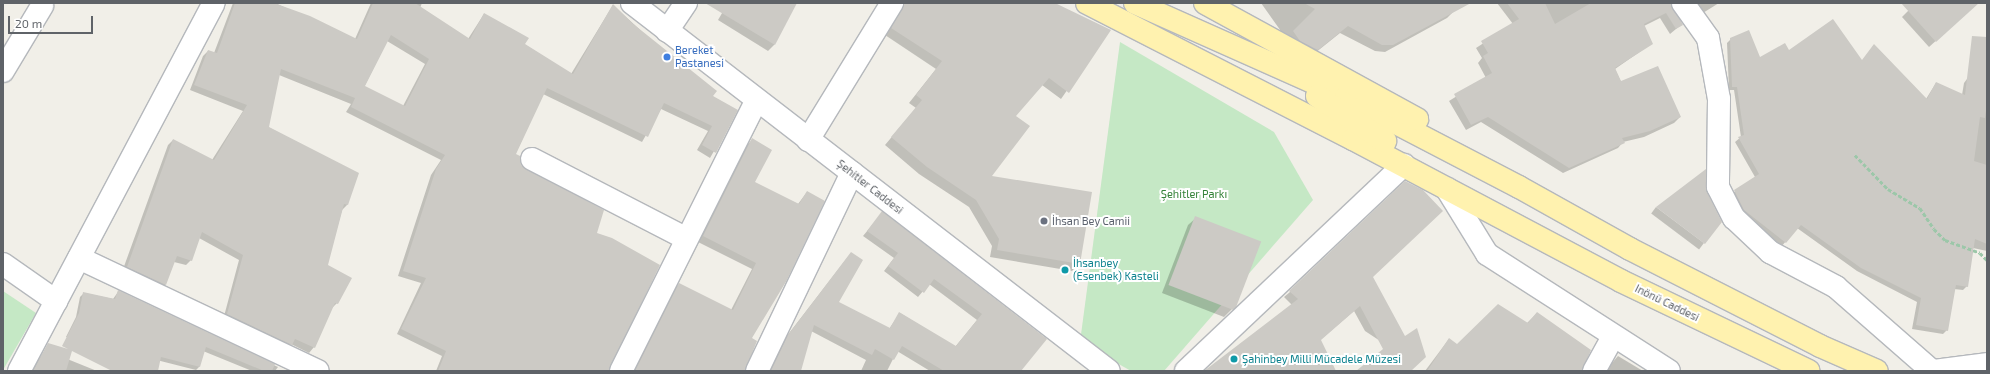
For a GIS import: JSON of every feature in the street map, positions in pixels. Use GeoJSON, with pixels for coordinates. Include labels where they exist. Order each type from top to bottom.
{"type":"FeatureCollection","features":[{"type":"Feature","properties":{"kind":"main road"},"geometry":{"type":"LineString","coordinates":[[1087,3],[1404,165],[1526,230]]}},
{"type":"Feature","properties":{"kind":"main road"},"geometry":{"type":"LineString","coordinates":[[1135,3],[1352,101],[1519,187],[1630,249],[1820,346],[1877,371]]}},
{"type":"Feature","properties":{"kind":"main road"},"geometry":{"type":"LineString","coordinates":[[1205,3],[1378,96],[1630,249]]}},
{"type":"Feature","properties":{"kind":"main road"},"geometry":{"type":"LineString","coordinates":[[1272,66],[1377,136],[1526,230]]}},
{"type":"Feature","properties":{"kind":"main road","name":"Inönü Caddesi"},"geometry":{"type":"LineString","coordinates":[[1526,230],[1621,280],[1809,371]]}},
{"type":"Feature","properties":{"kind":"street"},"geometry":{"type":"LineString","coordinates":[[19,371],[214,3]]}},
{"type":"Feature","properties":{"kind":"street","name":"Şehitler Caddesi"},"geometry":{"type":"LineString","coordinates":[[632,3],[1109,371]]}},
{"type":"Feature","properties":{"kind":"street"},"geometry":{"type":"LineString","coordinates":[[667,31],[686,3]]}},
{"type":"Feature","properties":{"kind":"street"},"geometry":{"type":"LineString","coordinates":[[808,140],[892,3]]}},
{"type":"Feature","properties":{"kind":"street"},"geometry":{"type":"LineString","coordinates":[[1683,3],[1708,38],[1719,99],[1718,187],[1734,218],[1770,252],[1836,287],[1933,371],[1987,364]]}},
{"type":"Feature","properties":{"kind":"street"},"geometry":{"type":"LineString","coordinates":[[3,72],[42,6]]}},
{"type":"Feature","properties":{"kind":"street"},"geometry":{"type":"LineString","coordinates":[[621,371],[757,100]]}},
{"type":"Feature","properties":{"kind":"street"},"geometry":{"type":"LineString","coordinates":[[532,159],[687,239]]}},
{"type":"Feature","properties":{"kind":"street"},"geometry":{"type":"LineString","coordinates":[[1186,371],[1404,165]]}},
{"type":"Feature","properties":{"kind":"street"},"geometry":{"type":"LineString","coordinates":[[757,371],[852,173]]}},
{"type":"Feature","properties":{"kind":"street"},"geometry":{"type":"LineString","coordinates":[[1447,189],[1487,254],[1613,337],[1669,371]]}},
{"type":"Feature","properties":{"kind":"street"},"geometry":{"type":"LineString","coordinates":[[79,258],[318,371]]}},
{"type":"Feature","properties":{"kind":"street"},"geometry":{"type":"LineString","coordinates":[[3,264],[56,301]]}},
{"type":"Feature","properties":{"kind":"street"},"geometry":{"type":"LineString","coordinates":[[1594,371],[1613,337]]}},
{"type":"Feature","properties":{"kind":"path"},"geometry":{"type":"LineString","coordinates":[[1855,155],[1888,189],[1920,208],[1934,229],[1945,240],[1980,252],[1987,260]]}},
{"type":"Feature","properties":{"kind":"green space","name":"Şehitler Parkı"},"geometry":{"type":"Polygon","coordinates":[[[1120,42],[1274,132],[1313,200],[1164,371],[1131,371],[1080,342],[1120,42]]]}},
{"type":"Feature","properties":{"kind":"green space"},"geometry":{"type":"Polygon","coordinates":[[[3,291],[36,313],[3,370],[3,291]]]}},
{"type":"Feature","properties":{"kind":"building"},"geometry":{"type":"Polygon","coordinates":[[[235,3],[274,3],[310,16],[357,39],[373,3],[415,3],[470,39],[484,13],[529,38],[525,44],[573,74],[613,4],[632,23],[717,91],[713,96],[738,110],[716,153],[702,145],[712,126],[664,103],[648,137],[547,88],[516,154],[520,156],[521,165],[604,210],[597,233],[612,238],[660,265],[609,371],[438,371],[446,351],[401,329],[426,278],[403,271],[436,169],[445,155],[351,107],[355,98],[281,69],[269,127],[359,173],[348,205],[344,204],[328,265],[352,278],[338,304],[335,303],[315,348],[295,339],[292,345],[227,314],[243,255],[202,232],[192,261],[177,256],[166,285],[127,267],[173,139],[214,160],[247,105],[194,85],[208,50],[217,53],[235,3]],[[391,35],[365,86],[405,106],[429,59],[391,35]]]}},
{"type":"Feature","properties":{"kind":"building"},"geometry":{"type":"Polygon","coordinates":[[[705,3],[797,3],[775,45],[705,3]]]}},
{"type":"Feature","properties":{"kind":"building"},"geometry":{"type":"Polygon","coordinates":[[[904,3],[1055,3],[1111,30],[1069,93],[1049,78],[1016,116],[1030,126],[992,176],[1092,192],[1080,264],[997,250],[999,239],[976,200],[927,167],[891,137],[922,100],[916,95],[942,61],[891,28],[904,3]]]}},
{"type":"Feature","properties":{"kind":"building"},"geometry":{"type":"Polygon","coordinates":[[[1304,3],[1471,3],[1393,45],[1382,45],[1348,26],[1318,50],[1300,41],[1293,31],[1315,9],[1304,3]]]}},
{"type":"Feature","properties":{"kind":"building"},"geometry":{"type":"Polygon","coordinates":[[[1507,3],[1545,3],[1555,24],[1591,3],[1671,3],[1683,25],[1676,29],[1666,13],[1644,24],[1653,44],[1615,68],[1621,81],[1658,66],[1681,117],[1650,131],[1622,138],[1625,143],[1569,168],[1488,117],[1471,125],[1454,94],[1492,73],[1483,56],[1488,53],[1481,41],[1519,19],[1507,3]]]}},
{"type":"Feature","properties":{"kind":"building"},"geometry":{"type":"Polygon","coordinates":[[[1901,3],[1979,3],[1936,42],[1901,3]]]}},
{"type":"Feature","properties":{"kind":"building"},"geometry":{"type":"Polygon","coordinates":[[[1833,19],[1862,60],[1874,44],[1927,99],[1936,82],[1965,95],[1972,36],[1987,37],[1987,103],[1985,118],[1980,117],[1974,161],[1987,165],[1987,244],[1975,239],[1968,287],[1956,285],[1948,331],[1916,325],[1921,298],[1861,268],[1801,225],[1786,243],[1744,210],[1734,190],[1759,174],[1738,137],[1744,135],[1737,87],[1732,87],[1730,38],[1749,30],[1760,57],[1785,43],[1789,50],[1833,19]]]}},
{"type":"Feature","properties":{"kind":"building"},"geometry":{"type":"Polygon","coordinates":[[[752,138],[772,150],[755,182],[799,204],[807,191],[825,201],[787,280],[752,338],[757,341],[745,371],[635,371],[679,283],[733,310],[756,263],[703,236],[752,138]]]}},
{"type":"Feature","properties":{"kind":"building"},"geometry":{"type":"Polygon","coordinates":[[[1706,169],[1707,192],[1722,222],[1705,244],[1656,207],[1706,169]]]}},
{"type":"Feature","properties":{"kind":"building"},"geometry":{"type":"Polygon","coordinates":[[[1405,181],[1423,190],[1443,211],[1373,277],[1405,336],[1417,328],[1426,357],[1411,371],[1356,371],[1383,349],[1360,306],[1321,340],[1336,371],[1204,371],[1298,299],[1289,291],[1405,181]]]}},
{"type":"Feature","properties":{"kind":"building"},"geometry":{"type":"Polygon","coordinates":[[[882,211],[1047,339],[1021,371],[944,371],[902,346],[894,360],[875,349],[872,355],[814,325],[801,371],[771,371],[788,335],[851,252],[863,260],[839,302],[890,328],[899,312],[956,346],[982,314],[934,279],[924,293],[888,266],[898,253],[867,231],[882,211]]]}},
{"type":"Feature","properties":{"kind":"building"},"geometry":{"type":"Polygon","coordinates":[[[1195,216],[1261,241],[1235,311],[1168,285],[1195,216]]]}},
{"type":"Feature","properties":{"kind":"building"},"geometry":{"type":"Polygon","coordinates":[[[118,290],[275,364],[272,371],[264,371],[206,347],[200,367],[161,357],[158,371],[112,371],[72,351],[66,371],[33,371],[48,343],[68,349],[62,346],[79,313],[83,292],[115,299],[118,290]]]}},
{"type":"Feature","properties":{"kind":"building"},"geometry":{"type":"Polygon","coordinates":[[[1498,304],[1528,323],[1537,312],[1591,350],[1582,371],[1427,371],[1449,338],[1457,344],[1498,304]]]}},
{"type":"Feature","properties":{"kind":"place","name":"Bereket Pastanesi"},"geometry":{"type":"Point","coordinates":[667,57]}},
{"type":"Feature","properties":{"kind":"place","name":"İhsan Bey Camii"},"geometry":{"type":"Point","coordinates":[1044,221]}},
{"type":"Feature","properties":{"kind":"place","name":"İhsanbey (Esenbek) Kasteli"},"geometry":{"type":"Point","coordinates":[1065,270]}},
{"type":"Feature","properties":{"kind":"place","name":"Şahinbey Milli Mücadele Müzesi"},"geometry":{"type":"Point","coordinates":[1234,359]}}]}
